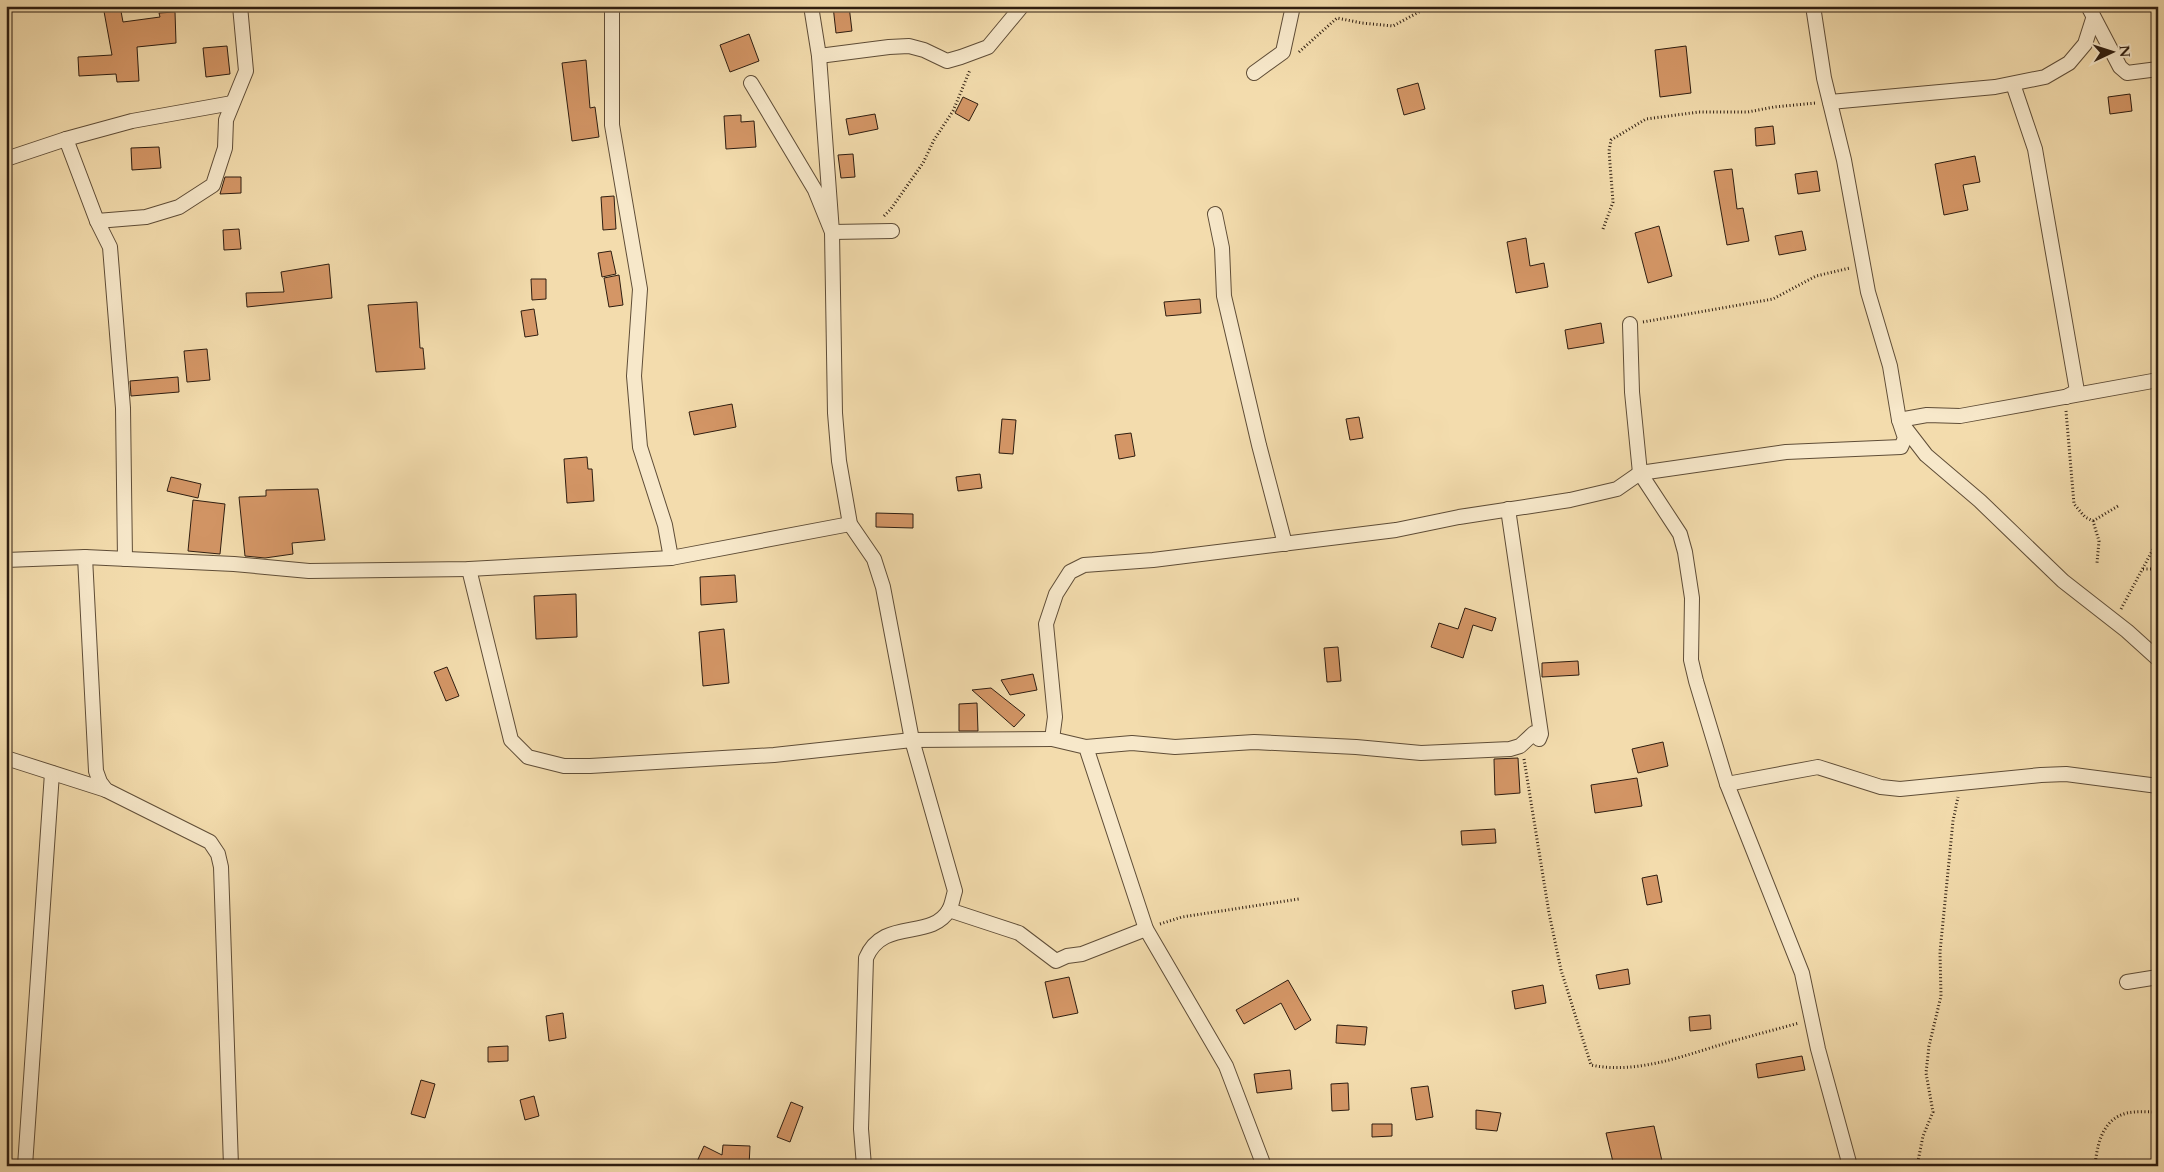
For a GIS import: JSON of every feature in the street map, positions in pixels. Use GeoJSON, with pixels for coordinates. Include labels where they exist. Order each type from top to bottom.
{"type":"FeatureCollection","features":[{"type":"Feature","properties":{"kind":"street"},"geometry":{"type":"LineString","coordinates":[[97,221],[146,217],[180,207],[213,185],[225,148],[226,120],[246,71],[240,6]]}},
{"type":"Feature","properties":{"kind":"street"},"geometry":{"type":"LineString","coordinates":[[612,6],[612,125],[640,289],[634,376],[640,446],[665,525],[670,558]]}},
{"type":"Feature","properties":{"kind":"street"},"geometry":{"type":"LineString","coordinates":[[811,6],[819,56],[832,232],[835,413],[850,524],[874,559],[879,574],[900,669],[912,740],[955,892],[949,910],[936,922],[888,934],[877,940],[866,958],[862,1129],[864,1166]]}},
{"type":"Feature","properties":{"kind":"street"},"geometry":{"type":"LineString","coordinates":[[819,56],[889,46],[909,46],[924,50],[947,61],[988,47],[1022,6]]}},
{"type":"Feature","properties":{"kind":"street"},"geometry":{"type":"LineString","coordinates":[[1254,73],[1283,52],[1293,6]]}},
{"type":"Feature","properties":{"kind":"street"},"geometry":{"type":"LineString","coordinates":[[1052,739],[1055,718],[1046,624],[1056,594],[1070,572],[1084,565],[1153,560],[1396,530],[1508,509],[1570,500],[1617,489],[1640,472],[1786,452],[1901,447],[1905,438],[1899,420],[1890,366],[1868,292],[1813,6]]}},
{"type":"Feature","properties":{"kind":"street"},"geometry":{"type":"LineString","coordinates":[[2088,6],[2093,20],[2120,67],[2127,72],[2158,69]]}},
{"type":"Feature","properties":{"kind":"street"},"geometry":{"type":"LineString","coordinates":[[1830,102],[1995,88],[2045,77],[2069,62],[2085,44],[2093,20]]}},
{"type":"Feature","properties":{"kind":"street"},"geometry":{"type":"LineString","coordinates":[[751,83],[815,190],[832,232]]}},
{"type":"Feature","properties":{"kind":"street"},"geometry":{"type":"LineString","coordinates":[[2012,84],[2035,149],[2061,294],[2077,391],[2064,398]]}},
{"type":"Feature","properties":{"kind":"street"},"geometry":{"type":"LineString","coordinates":[[6,159],[66,139],[132,121],[232,103]]}},
{"type":"Feature","properties":{"kind":"street"},"geometry":{"type":"LineString","coordinates":[[66,139],[97,221],[110,247],[122,408],[125,559]]}},
{"type":"Feature","properties":{"kind":"street"},"geometry":{"type":"LineString","coordinates":[[1216,214],[1222,248],[1224,296],[1259,445],[1286,544]]}},
{"type":"Feature","properties":{"kind":"street"},"geometry":{"type":"LineString","coordinates":[[832,232],[892,231]]}},
{"type":"Feature","properties":{"kind":"street"},"geometry":{"type":"LineString","coordinates":[[1630,324],[1633,402],[1640,472],[1665,514],[1674,524],[1685,552],[1692,598],[1691,660],[1727,784],[1796,958],[1850,1166]]}},
{"type":"Feature","properties":{"kind":"street"},"geometry":{"type":"LineString","coordinates":[[1899,420],[1927,415],[1960,416],[2158,380]]}},
{"type":"Feature","properties":{"kind":"street"},"geometry":{"type":"LineString","coordinates":[[1899,420],[1926,454],[1980,501],[2063,581],[2158,659]]}},
{"type":"Feature","properties":{"kind":"street"},"geometry":{"type":"LineString","coordinates":[[469,569],[511,740],[528,757],[564,766],[774,755],[912,740],[1052,739],[1086,747],[1132,743],[1175,747],[1254,742],[1356,746],[1421,753],[1503,749],[1520,746],[1534,733],[1539,739],[1541,734],[1508,509]]}},
{"type":"Feature","properties":{"kind":"street"},"geometry":{"type":"LineString","coordinates":[[6,560],[125,559],[234,564],[309,571],[469,569],[670,558],[850,524]]}},
{"type":"Feature","properties":{"kind":"street"},"geometry":{"type":"LineString","coordinates":[[85,558],[96,771],[100,782],[106,790]]}},
{"type":"Feature","properties":{"kind":"street"},"geometry":{"type":"LineString","coordinates":[[1086,747],[1146,929],[1226,1066],[1264,1166]]}},
{"type":"Feature","properties":{"kind":"street"},"geometry":{"type":"LineString","coordinates":[[6,758],[106,790],[210,842],[218,854],[221,868],[231,1166]]}},
{"type":"Feature","properties":{"kind":"street"},"geometry":{"type":"LineString","coordinates":[[1727,784],[1818,767],[1881,787],[1917,789],[2041,775],[2066,774],[2158,786]]}},
{"type":"Feature","properties":{"kind":"street"},"geometry":{"type":"LineString","coordinates":[[25,1166],[52,774]]}},
{"type":"Feature","properties":{"kind":"street"},"geometry":{"type":"LineString","coordinates":[[949,910],[1019,933],[1056,961],[1067,956],[1082,954],[1146,929]]}},
{"type":"Feature","properties":{"kind":"street"},"geometry":{"type":"LineString","coordinates":[[2126,982],[2158,978]]}},
{"type":"Feature","properties":{"kind":"path"},"geometry":{"type":"LineString","coordinates":[[1299,53],[1337,18],[1393,26],[1430,6]]}},
{"type":"Feature","properties":{"kind":"path"},"geometry":{"type":"LineString","coordinates":[[866,231],[891,209],[923,163],[934,140],[953,111],[967,74],[972,67]]}},
{"type":"Feature","properties":{"kind":"path"},"geometry":{"type":"LineString","coordinates":[[1603,230],[1613,202],[1609,151],[1611,140],[1646,119],[1699,112],[1748,112],[1774,107],[1830,102]]}},
{"type":"Feature","properties":{"kind":"path"},"geometry":{"type":"LineString","coordinates":[[1630,324],[1773,299],[1816,276],[1863,265]]}},
{"type":"Feature","properties":{"kind":"path"},"geometry":{"type":"LineString","coordinates":[[2064,398],[2071,445],[2074,504],[2085,517],[2093,521],[2099,541],[2097,563]]}},
{"type":"Feature","properties":{"kind":"path"},"geometry":{"type":"LineString","coordinates":[[2093,521],[2118,506]]}},
{"type":"Feature","properties":{"kind":"path"},"geometry":{"type":"LineString","coordinates":[[2114,621],[2158,540]]}},
{"type":"Feature","properties":{"kind":"path"},"geometry":{"type":"LineString","coordinates":[[2143,569],[2158,569]]}},
{"type":"Feature","properties":{"kind":"path"},"geometry":{"type":"LineString","coordinates":[[1520,746],[1528,770],[1549,913],[1559,961],[1590,1066],[1604,1068],[1639,1066],[1685,1056],[1812,1020]]}},
{"type":"Feature","properties":{"kind":"path"},"geometry":{"type":"LineString","coordinates":[[1917,1166],[1923,1136],[1933,1112],[1926,1073],[1929,1046],[1941,996],[1940,952],[1953,821],[1961,784]]}},
{"type":"Feature","properties":{"kind":"path"},"geometry":{"type":"LineString","coordinates":[[1146,929],[1182,917],[1299,899]]}},
{"type":"Feature","properties":{"kind":"path"},"geometry":{"type":"LineString","coordinates":[[2095,1166],[2097,1143],[2109,1123],[2126,1113],[2158,1112]]}},
{"type":"Feature","properties":{"kind":"building"},"geometry":{"type":"Polygon","coordinates":[[[103,6],[120,6],[123,22],[160,17],[159,13],[175,12],[176,43],[137,47],[139,81],[117,82],[116,74],[79,76],[78,57],[112,55],[103,6]]]}},
{"type":"Feature","properties":{"kind":"building"},"geometry":{"type":"Polygon","coordinates":[[[833,6],[849,6],[852,31],[836,33],[833,6]]]}},
{"type":"Feature","properties":{"kind":"building"},"geometry":{"type":"Polygon","coordinates":[[[749,34],[759,61],[730,72],[720,45],[749,34]]]}},
{"type":"Feature","properties":{"kind":"building"},"geometry":{"type":"Polygon","coordinates":[[[227,46],[230,74],[206,77],[203,48],[227,46]]]}},
{"type":"Feature","properties":{"kind":"building"},"geometry":{"type":"Polygon","coordinates":[[[1686,46],[1691,93],[1660,97],[1655,50],[1686,46]]]}},
{"type":"Feature","properties":{"kind":"building"},"geometry":{"type":"Polygon","coordinates":[[[586,60],[590,108],[595,107],[599,137],[572,141],[562,63],[586,60]]]}},
{"type":"Feature","properties":{"kind":"building"},"geometry":{"type":"Polygon","coordinates":[[[1418,83],[1425,109],[1404,115],[1397,89],[1418,83]]]}},
{"type":"Feature","properties":{"kind":"building"},"geometry":{"type":"Polygon","coordinates":[[[2130,94],[2132,111],[2110,114],[2108,97],[2130,94]]]}},
{"type":"Feature","properties":{"kind":"building"},"geometry":{"type":"Polygon","coordinates":[[[963,97],[978,104],[969,121],[955,113],[963,97]]]}},
{"type":"Feature","properties":{"kind":"building"},"geometry":{"type":"Polygon","coordinates":[[[875,114],[878,129],[849,135],[846,119],[875,114]]]}},
{"type":"Feature","properties":{"kind":"building"},"geometry":{"type":"Polygon","coordinates":[[[741,115],[741,122],[754,121],[756,147],[726,149],[724,116],[741,115]]]}},
{"type":"Feature","properties":{"kind":"building"},"geometry":{"type":"Polygon","coordinates":[[[1773,126],[1775,144],[1756,146],[1755,128],[1773,126]]]}},
{"type":"Feature","properties":{"kind":"building"},"geometry":{"type":"Polygon","coordinates":[[[159,147],[161,168],[132,170],[131,148],[159,147]]]}},
{"type":"Feature","properties":{"kind":"building"},"geometry":{"type":"Polygon","coordinates":[[[853,154],[855,177],[841,178],[838,155],[853,154]]]}},
{"type":"Feature","properties":{"kind":"building"},"geometry":{"type":"Polygon","coordinates":[[[1975,156],[1980,182],[1963,185],[1968,210],[1944,215],[1935,164],[1975,156]]]}},
{"type":"Feature","properties":{"kind":"building"},"geometry":{"type":"Polygon","coordinates":[[[1732,169],[1737,209],[1743,208],[1749,241],[1727,245],[1714,171],[1732,169]]]}},
{"type":"Feature","properties":{"kind":"building"},"geometry":{"type":"Polygon","coordinates":[[[1817,171],[1820,191],[1798,194],[1795,174],[1817,171]]]}},
{"type":"Feature","properties":{"kind":"building"},"geometry":{"type":"Polygon","coordinates":[[[225,177],[241,177],[241,193],[220,194],[225,177]]]}},
{"type":"Feature","properties":{"kind":"building"},"geometry":{"type":"Polygon","coordinates":[[[614,196],[616,229],[603,230],[601,197],[614,196]]]}},
{"type":"Feature","properties":{"kind":"building"},"geometry":{"type":"Polygon","coordinates":[[[1659,226],[1672,276],[1648,283],[1635,233],[1659,226]]]}},
{"type":"Feature","properties":{"kind":"building"},"geometry":{"type":"Polygon","coordinates":[[[239,229],[241,249],[224,250],[223,230],[239,229]]]}},
{"type":"Feature","properties":{"kind":"building"},"geometry":{"type":"Polygon","coordinates":[[[1802,231],[1806,250],[1779,255],[1775,236],[1802,231]]]}},
{"type":"Feature","properties":{"kind":"building"},"geometry":{"type":"Polygon","coordinates":[[[1526,238],[1530,266],[1544,263],[1548,287],[1516,293],[1507,242],[1526,238]]]}},
{"type":"Feature","properties":{"kind":"building"},"geometry":{"type":"Polygon","coordinates":[[[611,251],[616,274],[602,277],[598,253],[611,251]]]}},
{"type":"Feature","properties":{"kind":"building"},"geometry":{"type":"Polygon","coordinates":[[[329,264],[332,298],[247,307],[246,293],[284,292],[281,272],[329,264]]]}},
{"type":"Feature","properties":{"kind":"building"},"geometry":{"type":"Polygon","coordinates":[[[619,275],[623,305],[609,307],[604,278],[619,275]]]}},
{"type":"Feature","properties":{"kind":"building"},"geometry":{"type":"Polygon","coordinates":[[[531,279],[546,279],[546,299],[532,300],[531,279]]]}},
{"type":"Feature","properties":{"kind":"building"},"geometry":{"type":"Polygon","coordinates":[[[1200,299],[1201,313],[1166,316],[1164,302],[1200,299]]]}},
{"type":"Feature","properties":{"kind":"building"},"geometry":{"type":"Polygon","coordinates":[[[417,302],[420,348],[423,348],[425,369],[376,372],[368,305],[417,302]]]}},
{"type":"Feature","properties":{"kind":"building"},"geometry":{"type":"Polygon","coordinates":[[[534,309],[538,335],[525,337],[521,311],[534,309]]]}},
{"type":"Feature","properties":{"kind":"building"},"geometry":{"type":"Polygon","coordinates":[[[1601,323],[1604,343],[1568,349],[1565,330],[1601,323]]]}},
{"type":"Feature","properties":{"kind":"building"},"geometry":{"type":"Polygon","coordinates":[[[207,349],[210,380],[187,382],[184,351],[207,349]]]}},
{"type":"Feature","properties":{"kind":"building"},"geometry":{"type":"Polygon","coordinates":[[[178,377],[179,392],[131,396],[130,381],[178,377]]]}},
{"type":"Feature","properties":{"kind":"building"},"geometry":{"type":"Polygon","coordinates":[[[732,404],[736,427],[694,435],[689,412],[732,404]]]}},
{"type":"Feature","properties":{"kind":"building"},"geometry":{"type":"Polygon","coordinates":[[[1359,417],[1363,438],[1350,440],[1346,419],[1359,417]]]}},
{"type":"Feature","properties":{"kind":"building"},"geometry":{"type":"Polygon","coordinates":[[[1002,419],[1016,420],[1013,454],[999,453],[1002,419]]]}},
{"type":"Feature","properties":{"kind":"building"},"geometry":{"type":"Polygon","coordinates":[[[1131,433],[1135,456],[1119,459],[1115,435],[1131,433]]]}},
{"type":"Feature","properties":{"kind":"building"},"geometry":{"type":"Polygon","coordinates":[[[587,457],[588,469],[592,469],[594,501],[567,503],[564,459],[587,457]]]}},
{"type":"Feature","properties":{"kind":"building"},"geometry":{"type":"Polygon","coordinates":[[[980,474],[982,488],[958,491],[956,477],[980,474]]]}},
{"type":"Feature","properties":{"kind":"building"},"geometry":{"type":"Polygon","coordinates":[[[171,477],[201,484],[198,498],[167,491],[171,477]]]}},
{"type":"Feature","properties":{"kind":"building"},"geometry":{"type":"Polygon","coordinates":[[[318,489],[325,540],[292,543],[293,554],[265,558],[245,556],[239,497],[266,496],[266,490],[318,489]]]}},
{"type":"Feature","properties":{"kind":"building"},"geometry":{"type":"Polygon","coordinates":[[[193,500],[225,504],[220,554],[188,551],[193,500]]]}},
{"type":"Feature","properties":{"kind":"building"},"geometry":{"type":"Polygon","coordinates":[[[876,513],[913,514],[913,528],[876,527],[876,513]]]}},
{"type":"Feature","properties":{"kind":"building"},"geometry":{"type":"Polygon","coordinates":[[[735,575],[737,602],[701,605],[700,577],[735,575]]]}},
{"type":"Feature","properties":{"kind":"building"},"geometry":{"type":"Polygon","coordinates":[[[576,594],[577,637],[536,639],[534,596],[576,594]]]}},
{"type":"Feature","properties":{"kind":"building"},"geometry":{"type":"Polygon","coordinates":[[[1465,608],[1496,618],[1492,631],[1473,625],[1463,658],[1431,647],[1439,623],[1458,629],[1465,608]]]}},
{"type":"Feature","properties":{"kind":"building"},"geometry":{"type":"Polygon","coordinates":[[[724,629],[729,683],[703,686],[699,632],[724,629]]]}},
{"type":"Feature","properties":{"kind":"building"},"geometry":{"type":"Polygon","coordinates":[[[1338,647],[1341,681],[1327,682],[1324,648],[1338,647]]]}},
{"type":"Feature","properties":{"kind":"building"},"geometry":{"type":"Polygon","coordinates":[[[1578,661],[1579,675],[1542,677],[1542,663],[1578,661]]]}},
{"type":"Feature","properties":{"kind":"building"},"geometry":{"type":"Polygon","coordinates":[[[447,667],[459,696],[446,701],[434,672],[447,667]]]}},
{"type":"Feature","properties":{"kind":"building"},"geometry":{"type":"Polygon","coordinates":[[[1033,674],[1037,690],[1010,695],[1001,680],[1033,674]]]}},
{"type":"Feature","properties":{"kind":"building"},"geometry":{"type":"Polygon","coordinates":[[[991,688],[1025,715],[1014,727],[972,690],[991,688]]]}},
{"type":"Feature","properties":{"kind":"building"},"geometry":{"type":"Polygon","coordinates":[[[977,703],[978,731],[959,731],[959,704],[977,703]]]}},
{"type":"Feature","properties":{"kind":"building"},"geometry":{"type":"Polygon","coordinates":[[[1663,742],[1668,766],[1638,773],[1632,749],[1663,742]]]}},
{"type":"Feature","properties":{"kind":"building"},"geometry":{"type":"Polygon","coordinates":[[[1518,758],[1520,793],[1495,795],[1494,759],[1518,758]]]}},
{"type":"Feature","properties":{"kind":"building"},"geometry":{"type":"Polygon","coordinates":[[[1637,778],[1642,806],[1595,813],[1591,785],[1637,778]]]}},
{"type":"Feature","properties":{"kind":"building"},"geometry":{"type":"Polygon","coordinates":[[[1495,829],[1496,843],[1462,845],[1461,831],[1495,829]]]}},
{"type":"Feature","properties":{"kind":"building"},"geometry":{"type":"Polygon","coordinates":[[[1657,875],[1662,902],[1647,905],[1642,878],[1657,875]]]}},
{"type":"Feature","properties":{"kind":"building"},"geometry":{"type":"Polygon","coordinates":[[[1628,969],[1630,984],[1599,989],[1596,975],[1628,969]]]}},
{"type":"Feature","properties":{"kind":"building"},"geometry":{"type":"Polygon","coordinates":[[[1069,977],[1078,1013],[1053,1018],[1045,982],[1069,977]]]}},
{"type":"Feature","properties":{"kind":"building"},"geometry":{"type":"Polygon","coordinates":[[[1288,980],[1311,1020],[1295,1030],[1281,1003],[1244,1024],[1236,1010],[1288,980]]]}},
{"type":"Feature","properties":{"kind":"building"},"geometry":{"type":"Polygon","coordinates":[[[1543,985],[1546,1003],[1515,1009],[1512,991],[1543,985]]]}},
{"type":"Feature","properties":{"kind":"building"},"geometry":{"type":"Polygon","coordinates":[[[563,1013],[566,1038],[549,1041],[546,1016],[563,1013]]]}},
{"type":"Feature","properties":{"kind":"building"},"geometry":{"type":"Polygon","coordinates":[[[1710,1015],[1711,1029],[1690,1031],[1689,1017],[1710,1015]]]}},
{"type":"Feature","properties":{"kind":"building"},"geometry":{"type":"Polygon","coordinates":[[[1337,1025],[1367,1027],[1365,1045],[1336,1043],[1337,1025]]]}},
{"type":"Feature","properties":{"kind":"building"},"geometry":{"type":"Polygon","coordinates":[[[508,1046],[508,1061],[488,1062],[488,1047],[508,1046]]]}},
{"type":"Feature","properties":{"kind":"building"},"geometry":{"type":"Polygon","coordinates":[[[1802,1056],[1805,1070],[1758,1078],[1756,1064],[1802,1056]]]}},
{"type":"Feature","properties":{"kind":"building"},"geometry":{"type":"Polygon","coordinates":[[[1290,1070],[1292,1089],[1257,1093],[1254,1074],[1290,1070]]]}},
{"type":"Feature","properties":{"kind":"building"},"geometry":{"type":"Polygon","coordinates":[[[421,1080],[435,1084],[425,1118],[411,1114],[421,1080]]]}},
{"type":"Feature","properties":{"kind":"building"},"geometry":{"type":"Polygon","coordinates":[[[1348,1083],[1349,1110],[1332,1111],[1331,1084],[1348,1083]]]}},
{"type":"Feature","properties":{"kind":"building"},"geometry":{"type":"Polygon","coordinates":[[[1428,1086],[1433,1117],[1416,1120],[1411,1088],[1428,1086]]]}},
{"type":"Feature","properties":{"kind":"building"},"geometry":{"type":"Polygon","coordinates":[[[534,1096],[539,1116],[525,1120],[520,1100],[534,1096]]]}},
{"type":"Feature","properties":{"kind":"building"},"geometry":{"type":"Polygon","coordinates":[[[791,1102],[803,1107],[790,1142],[777,1137],[791,1102]]]}},
{"type":"Feature","properties":{"kind":"building"},"geometry":{"type":"Polygon","coordinates":[[[1476,1110],[1501,1113],[1497,1131],[1476,1129],[1476,1110]]]}},
{"type":"Feature","properties":{"kind":"building"},"geometry":{"type":"Polygon","coordinates":[[[1372,1124],[1392,1124],[1392,1136],[1372,1137],[1372,1124]]]}},
{"type":"Feature","properties":{"kind":"building"},"geometry":{"type":"Polygon","coordinates":[[[1654,1126],[1662,1161],[1637,1166],[1614,1166],[1606,1133],[1654,1126]]]}},
{"type":"Feature","properties":{"kind":"building"},"geometry":{"type":"Polygon","coordinates":[[[723,1145],[750,1146],[749,1166],[695,1166],[704,1146],[722,1155],[723,1145]]]}}]}
